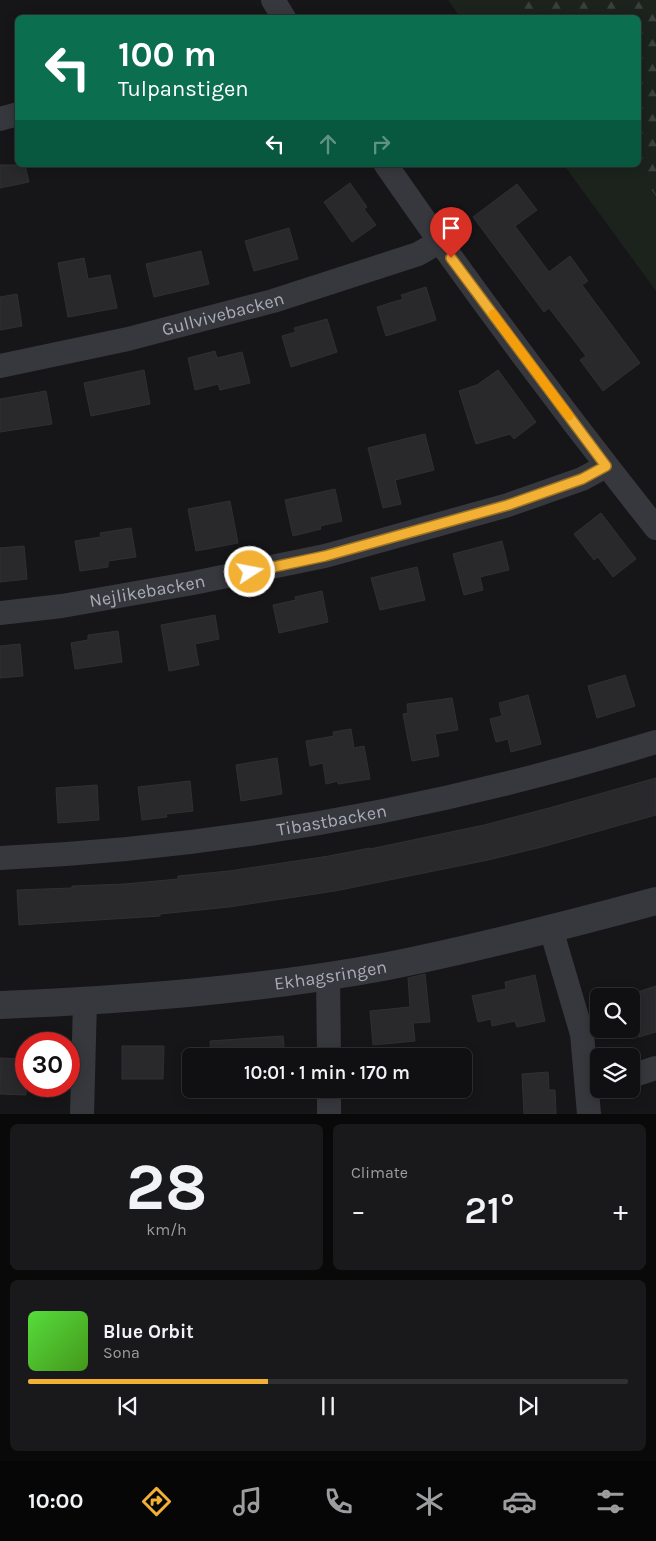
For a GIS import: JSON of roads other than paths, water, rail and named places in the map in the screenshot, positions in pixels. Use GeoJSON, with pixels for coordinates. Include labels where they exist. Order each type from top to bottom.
{"type":"FeatureCollection","features":[{"type":"Feature","properties":{"kind":"street"},"geometry":{"type":"LineString","coordinates":[[272,0],[282,15]]}},
{"type":"Feature","properties":{"kind":"street"},"geometry":{"type":"LineString","coordinates":[[0,119],[15,115]]}},
{"type":"Feature","properties":{"kind":"street"},"geometry":{"type":"LineString","coordinates":[[387,167],[439,242],[606,466],[656,528]]}},
{"type":"Feature","properties":{"kind":"street","name":"Gullvivebacken"},"geometry":{"type":"LineString","coordinates":[[0,366],[128,339],[273,301],[418,254],[439,242]]}},
{"type":"Feature","properties":{"kind":"street","name":"Nejlikebacken"},"geometry":{"type":"LineString","coordinates":[[0,613],[62,606],[193,583],[325,556],[508,505],[582,479],[606,466]]}},
{"type":"Feature","properties":{"kind":"street","name":"Tibastbacken"},"geometry":{"type":"LineString","coordinates":[[0,858],[52,856],[194,842],[306,825],[444,798],[581,765],[656,742]]}},
{"type":"Feature","properties":{"kind":"street","name":"Ekhagsringen"},"geometry":{"type":"LineString","coordinates":[[0,1005],[86,1002],[279,983],[328,976],[388,966],[552,929],[656,900]]}},
{"type":"Feature","properties":{"kind":"street"},"geometry":{"type":"LineString","coordinates":[[552,929],[582,1034],[590,1070]]}},
{"type":"Feature","properties":{"kind":"street"},"geometry":{"type":"LineString","coordinates":[[328,976],[329,1048]]}},
{"type":"Feature","properties":{"kind":"street"},"geometry":{"type":"LineString","coordinates":[[82,1114],[86,1002]]}},
{"type":"Feature","properties":{"kind":"street"},"geometry":{"type":"LineString","coordinates":[[640,1073],[656,1068]]}},
{"type":"Feature","properties":{"kind":"street"},"geometry":{"type":"LineString","coordinates":[[329,1098],[329,1114]]}},
{"type":"Feature","properties":{"kind":"street"},"geometry":{"type":"LineString","coordinates":[[589,1114],[591,1098]]}}]}
